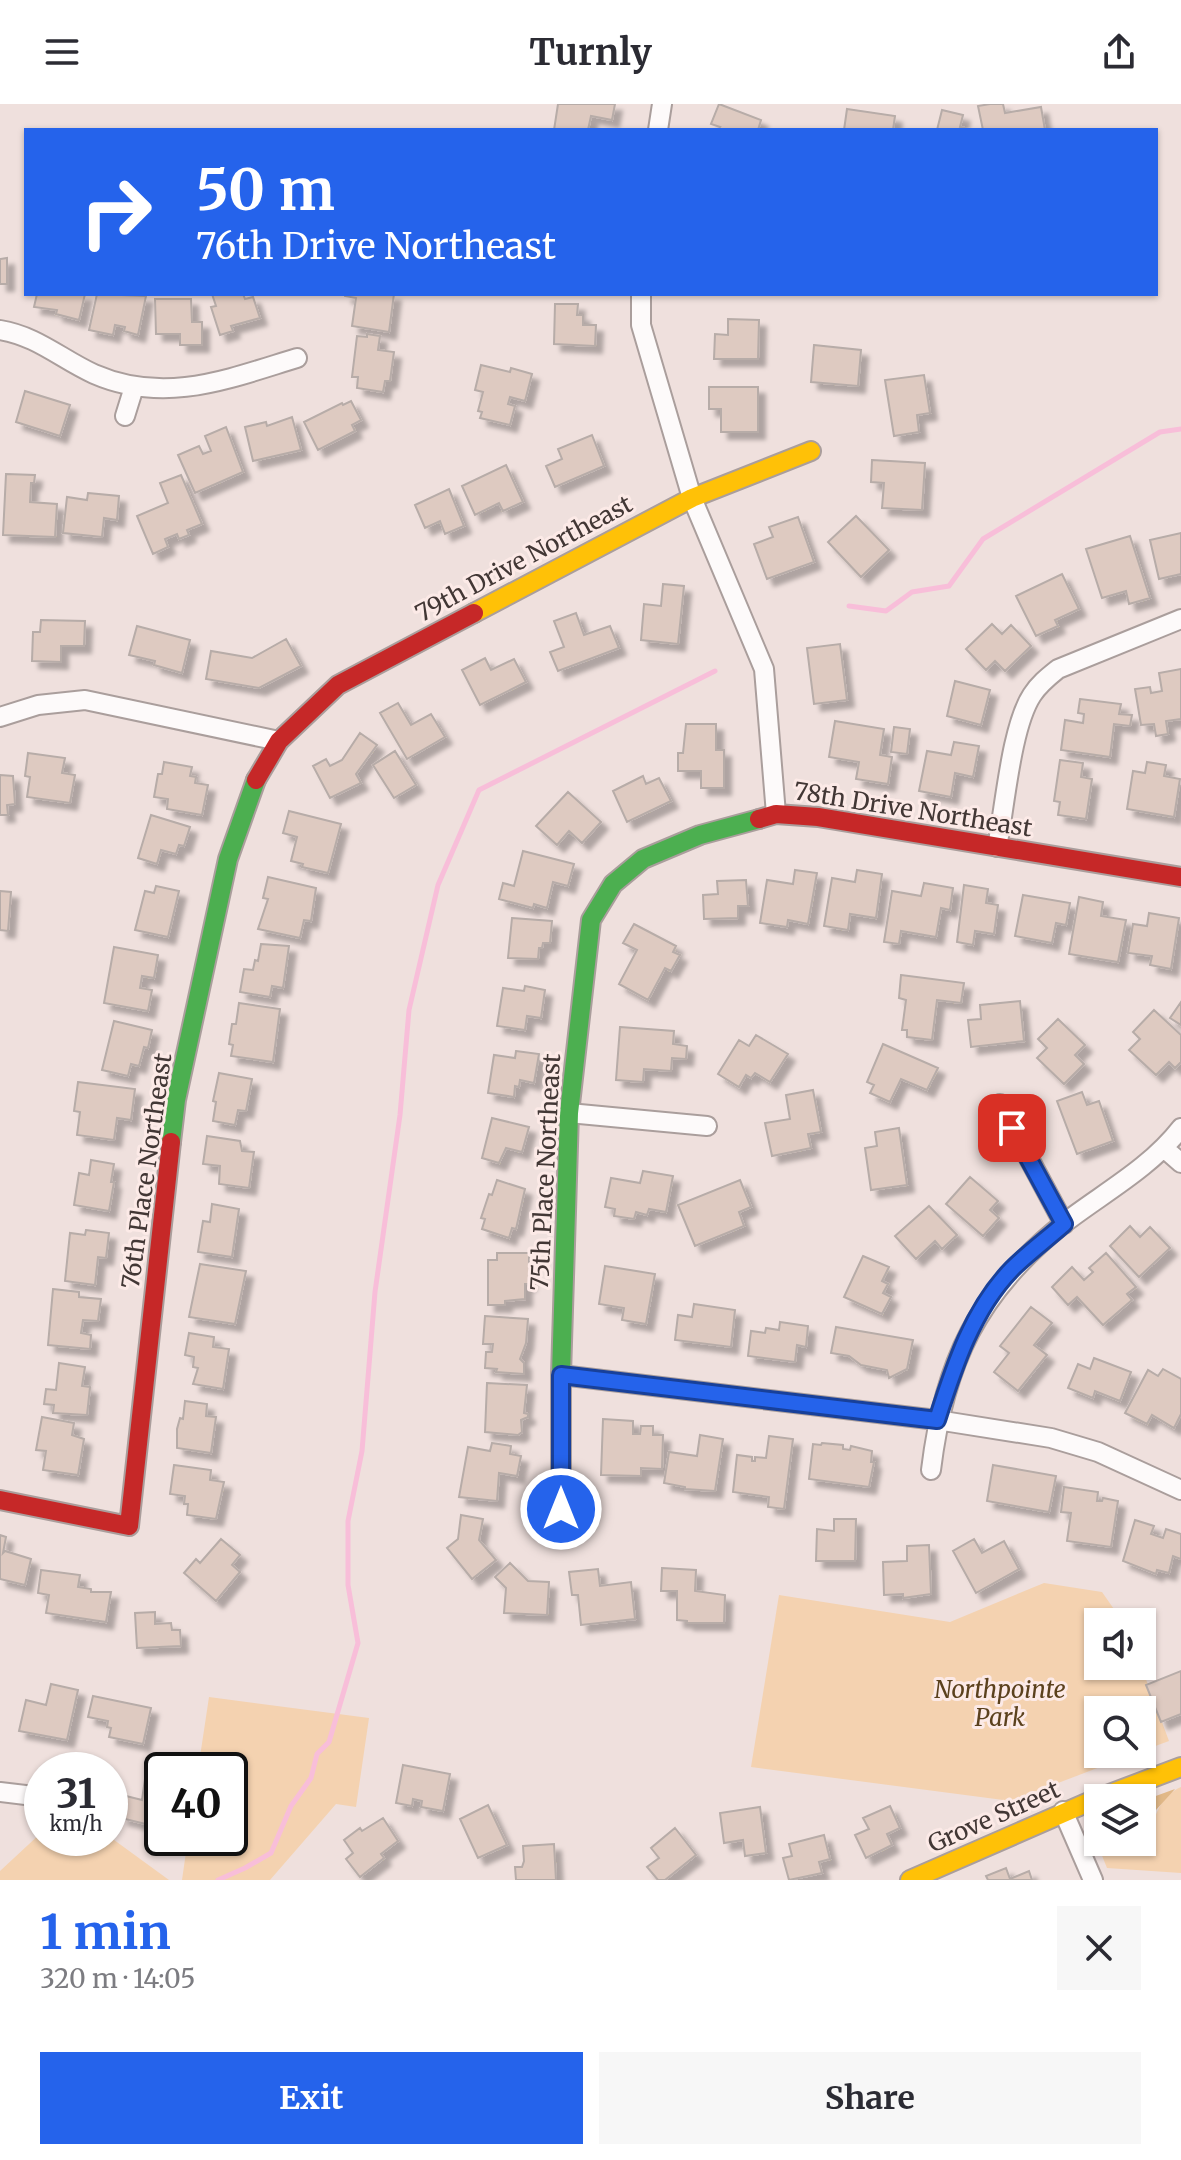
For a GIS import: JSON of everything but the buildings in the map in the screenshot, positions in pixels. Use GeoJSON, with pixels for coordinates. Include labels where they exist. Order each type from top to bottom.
{"type":"FeatureCollection","features":[{"type":"Feature","properties":{"kind":"street"},"geometry":{"type":"LineString","coordinates":[[658,128],[662,104]]}},
{"type":"Feature","properties":{"kind":"street"},"geometry":{"type":"LineString","coordinates":[[641,296],[641,325],[692,498],[764,669],[776,814]]}},
{"type":"Feature","properties":{"kind":"street"},"geometry":{"type":"LineString","coordinates":[[0,330],[22,334],[94,374],[134,387],[201,387],[297,358]]}},
{"type":"Feature","properties":{"kind":"street"},"geometry":{"type":"LineString","coordinates":[[125,416],[134,387]]}},
{"type":"Feature","properties":{"kind":"street","name":"79th Drive Northeast"},"geometry":{"type":"LineString","coordinates":[[279,741],[338,685],[692,498],[811,451]]}},
{"type":"Feature","properties":{"kind":"street"},"geometry":{"type":"LineString","coordinates":[[997,847],[1019,724],[1031,696],[1058,669],[1181,619]]}},
{"type":"Feature","properties":{"kind":"street"},"geometry":{"type":"LineString","coordinates":[[0,717],[38,705],[85,700],[279,741]]}},
{"type":"Feature","properties":{"kind":"street","name":"76th Place Northeast"},"geometry":{"type":"LineString","coordinates":[[0,1500],[129,1526],[176,1100],[228,859],[258,773],[279,741]]}},
{"type":"Feature","properties":{"kind":"street","name":"78th Drive Northeast"},"geometry":{"type":"LineString","coordinates":[[643,859],[700,835],[776,814],[818,817],[1181,877]]}},
{"type":"Feature","properties":{"kind":"street","name":"75th Place Northeast"},"geometry":{"type":"LineString","coordinates":[[561,1509],[561,1375],[569,1113],[591,920],[613,884],[643,859]]}},
{"type":"Feature","properties":{"kind":"street"},"geometry":{"type":"LineString","coordinates":[[1000,1104],[1064,1224]]}},
{"type":"Feature","properties":{"kind":"street"},"geometry":{"type":"LineString","coordinates":[[569,1113],[707,1126]]}},
{"type":"Feature","properties":{"kind":"street"},"geometry":{"type":"LineString","coordinates":[[931,1470],[937,1420],[960,1351],[982,1310],[1011,1270],[1064,1224],[1106,1196],[1165,1149],[1181,1128]]}},
{"type":"Feature","properties":{"kind":"street"},"geometry":{"type":"LineString","coordinates":[[1165,1149],[1181,1163]]}},
{"type":"Feature","properties":{"kind":"street"},"geometry":{"type":"LineString","coordinates":[[561,1375],[937,1420],[1051,1438],[1098,1452],[1181,1490]]}},
{"type":"Feature","properties":{"kind":"street","name":"Grove Street"},"geometry":{"type":"LineString","coordinates":[[1135,1784],[1181,1767]]}},
{"type":"Feature","properties":{"kind":"street"},"geometry":{"type":"LineString","coordinates":[[0,1792],[24,1795]]}},
{"type":"Feature","properties":{"kind":"street","name":"Grove Street"},"geometry":{"type":"LineString","coordinates":[[910,1880],[1084,1803]]}},
{"type":"Feature","properties":{"kind":"street"},"geometry":{"type":"LineString","coordinates":[[1063,1811],[1093,1880]]}},
{"type":"Feature","properties":{"kind":"green space","name":"Northpointe Park"},"geometry":{"type":"Polygon","coordinates":[[[1044,1583],[1102,1592],[1113,1608],[1084,1608],[1084,1680],[1146,1680],[1152,1696],[1084,1696],[1084,1768],[1097,1768],[1011,1801],[751,1767],[779,1595],[950,1622],[1044,1583]]]}},
{"type":"Feature","properties":{"kind":"green space"},"geometry":{"type":"Polygon","coordinates":[[[209,1697],[369,1718],[356,1807],[336,1804],[270,1880],[182,1880],[185,1856],[248,1856],[248,1752],[201,1752],[209,1697]]]}},
{"type":"Feature","properties":{"kind":"green space","name":"Northpointe Park"},"geometry":{"type":"Polygon","coordinates":[[[1156,1706],[1169,1741],[1156,1746],[1156,1706]]]}},
{"type":"Feature","properties":{"kind":"green space"},"geometry":{"type":"Polygon","coordinates":[[[1181,1787],[1181,1873],[1107,1868],[1102,1856],[1156,1856],[1156,1815],[1174,1791],[1181,1787]]]}},
{"type":"Feature","properties":{"kind":"green space"},"geometry":{"type":"Polygon","coordinates":[[[24,1849],[24,1856],[128,1856],[128,1850],[169,1880],[0,1880],[0,1871],[24,1849]]]}},
{"type":"Feature","properties":{"kind":"shaded area"},"geometry":{"type":"Polygon","coordinates":[[[1175,1789],[1156,1810],[1156,1796],[1175,1789]]]}},
{"type":"Feature","properties":{"kind":"waterway"},"geometry":{"type":"LineString","coordinates":[[849,606],[886,611],[912,592],[949,586],[983,539],[1160,432],[1181,429]]}},
{"type":"Feature","properties":{"kind":"waterway"},"geometry":{"type":"LineString","coordinates":[[218,1880],[271,1853],[291,1806],[311,1778],[317,1754],[329,1742],[358,1643],[348,1585],[348,1521],[362,1451],[375,1292],[400,1115],[409,1010],[438,885],[479,790],[715,671]]}},
{"type":"Feature","properties":{"kind":"traffic: fast"},"geometry":{"type":"LineString","coordinates":[[171,1142],[176,1100],[228,859],[256,780]]}},
{"type":"Feature","properties":{"kind":"traffic: fast"},"geometry":{"type":"LineString","coordinates":[[561,1509],[561,1375],[569,1113],[591,920],[613,884],[643,859],[700,835],[759,819]]}},
{"type":"Feature","properties":{"kind":"traffic: slow"},"geometry":{"type":"LineString","coordinates":[[474,613],[692,498],[811,451]]}},
{"type":"Feature","properties":{"kind":"traffic: slow"},"geometry":{"type":"LineString","coordinates":[[1136,1784],[1181,1767]]}},
{"type":"Feature","properties":{"kind":"traffic: slow"},"geometry":{"type":"LineString","coordinates":[[910,1880],[1084,1804]]}},
{"type":"Feature","properties":{"kind":"traffic: jam"},"geometry":{"type":"LineString","coordinates":[[256,780],[279,741],[338,685],[474,613]]}},
{"type":"Feature","properties":{"kind":"traffic: jam"},"geometry":{"type":"LineString","coordinates":[[759,819],[776,814],[818,817],[1181,877]]}},
{"type":"Feature","properties":{"kind":"traffic: jam"},"geometry":{"type":"LineString","coordinates":[[0,1500],[129,1526],[171,1142]]}},
{"type":"Feature","properties":{"kind":"route"},"geometry":{"type":"LineString","coordinates":[[561,1509],[561,1375],[937,1420],[960,1351],[982,1310],[1011,1270],[1064,1224],[1012,1128]]}}]}
